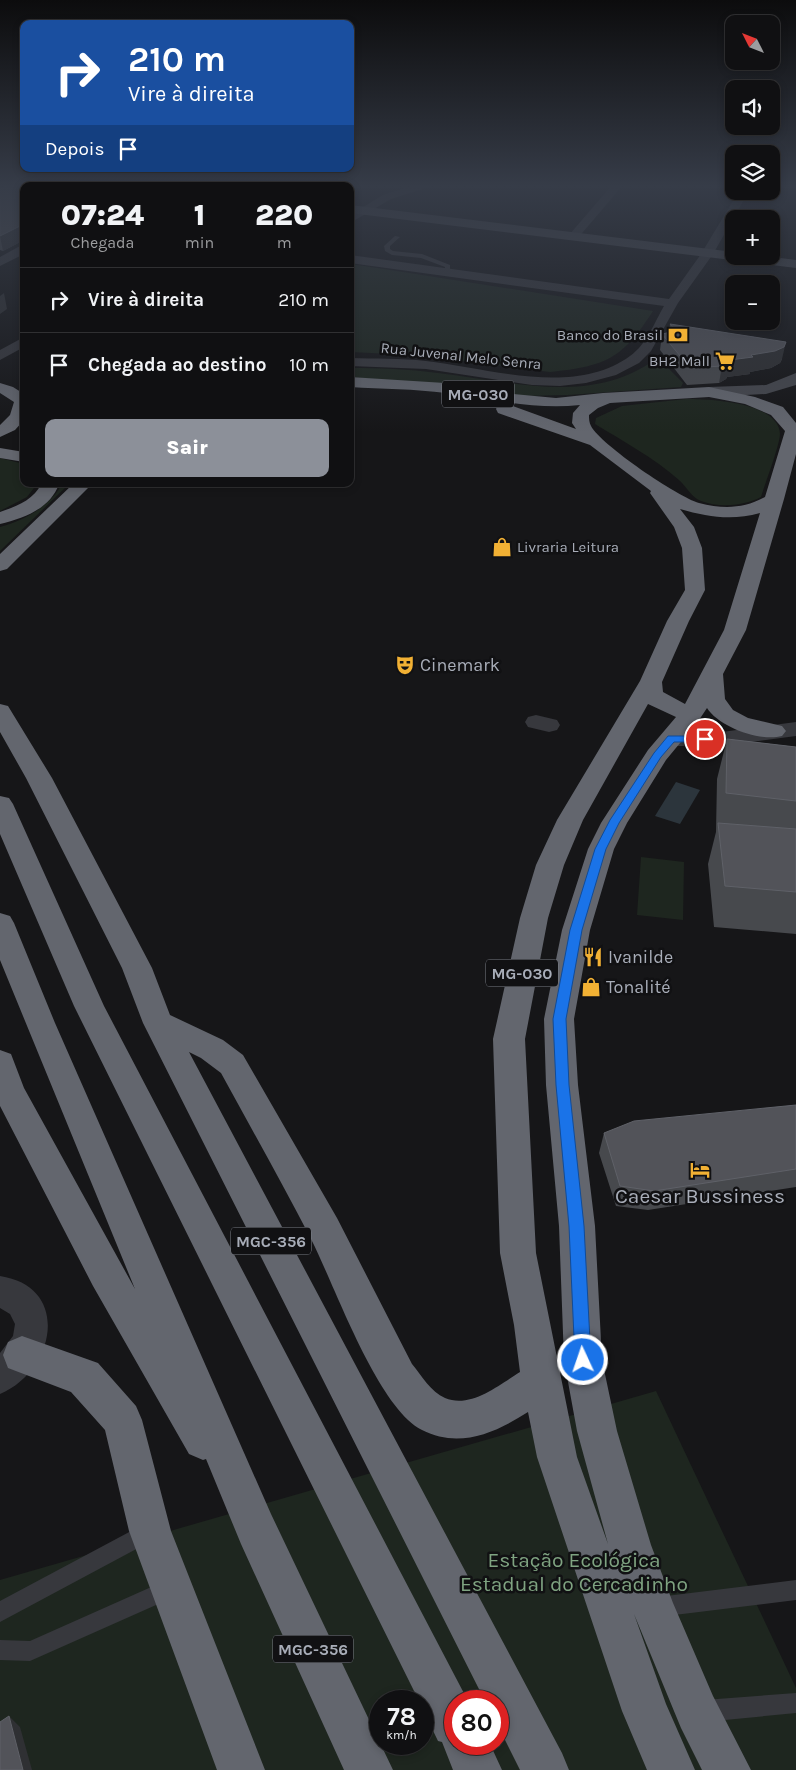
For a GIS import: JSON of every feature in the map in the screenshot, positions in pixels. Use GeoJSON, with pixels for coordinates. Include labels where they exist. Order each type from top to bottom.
{"type":"FeatureCollection","features":[{"type":"Feature","properties":{"kind":"highway"},"geometry":{"type":"LineString","coordinates":[[0,375],[16,371]]}},
{"type":"Feature","properties":{"kind":"highway","name":"MG-030"},"geometry":{"type":"LineString","coordinates":[[354,382],[445,388],[503,398],[556,403],[709,392],[749,400],[777,412],[795,429],[735,630],[681,727],[657,755],[614,823],[601,849],[576,930],[560,1019],[562,1085],[576,1226],[583,1360],[600,1440],[630,1545],[653,1608],[697,1712],[727,1770]]}},
{"type":"Feature","properties":{"kind":"highway"},"geometry":{"type":"LineString","coordinates":[[0,388],[7,390],[20,399]]}},
{"type":"Feature","properties":{"kind":"highway","name":"MG-030"},"geometry":{"type":"LineString","coordinates":[[354,388],[400,389],[440,394],[499,408],[593,440],[652,484],[684,527],[692,548],[695,590],[678,621],[651,682],[570,820],[547,874],[534,918],[509,1039],[518,1253],[533,1325],[540,1381],[557,1457],[645,1711],[671,1770]]}},
{"type":"Feature","properties":{"kind":"highway"},"geometry":{"type":"LineString","coordinates":[[593,440],[581,424],[581,413],[592,404],[607,398]]}},
{"type":"Feature","properties":{"kind":"highway"},"geometry":{"type":"LineString","coordinates":[[0,434],[20,416]]}},
{"type":"Feature","properties":{"kind":"highway"},"geometry":{"type":"LineString","coordinates":[[0,434],[20,432]]}},
{"type":"Feature","properties":{"kind":"highway"},"geometry":{"type":"LineString","coordinates":[[0,446],[20,441]]}},
{"type":"Feature","properties":{"kind":"highway"},"geometry":{"type":"LineString","coordinates":[[0,453],[20,456]]}},
{"type":"Feature","properties":{"kind":"highway"},"geometry":{"type":"LineString","coordinates":[[652,484],[688,505],[718,512],[744,513],[761,507],[775,499]]}},
{"type":"Feature","properties":{"kind":"highway"},"geometry":{"type":"LineString","coordinates":[[0,518],[34,503],[49,487]]}},
{"type":"Feature","properties":{"kind":"highway"},"geometry":{"type":"LineString","coordinates":[[0,565],[80,487]]}},
{"type":"Feature","properties":{"kind":"highway"},"geometry":{"type":"LineString","coordinates":[[712,674],[715,702],[724,715],[738,723],[785,730]]}},
{"type":"Feature","properties":{"kind":"highway"},"geometry":{"type":"LineString","coordinates":[[651,682],[651,694],[681,727]]}},
{"type":"Feature","properties":{"kind":"highway","name":"MGC-356"},"geometry":{"type":"LineString","coordinates":[[0,711],[39,778],[137,968],[158,1024],[545,1770]]}},
{"type":"Feature","properties":{"kind":"highway","name":"MGC-356"},"geometry":{"type":"LineString","coordinates":[[0,804],[89,1006],[444,1702]]}},
{"type":"Feature","properties":{"kind":"highway","name":"MGC-356"},"geometry":{"type":"LineString","coordinates":[[0,923],[40,1023],[256,1529],[369,1770]]}},
{"type":"Feature","properties":{"kind":"highway"},"geometry":{"type":"LineString","coordinates":[[158,1024],[212,1049],[232,1064],[324,1229],[384,1353],[398,1378],[415,1399],[434,1415],[455,1420],[475,1417],[500,1407],[540,1381]]}},
{"type":"Feature","properties":{"kind":"highway","name":"MGC-356"},"geometry":{"type":"LineString","coordinates":[[0,1063],[8,1090],[106,1274],[256,1529]]}},
{"type":"Feature","properties":{"kind":"highway"},"geometry":{"type":"LineString","coordinates":[[11,1365],[84,1378],[122,1420],[150,1531],[241,1770]]}},
{"type":"Feature","properties":{"kind":"highway"},"geometry":{"type":"LineString","coordinates":[[470,1755],[478,1770]]}},
{"type":"Feature","properties":{"kind":"street"},"geometry":{"type":"LineString","coordinates":[[407,267],[672,303]]}},
{"type":"Feature","properties":{"kind":"street","name":"Rua Juvenal Melo Senra"},"geometry":{"type":"LineString","coordinates":[[354,362],[425,365],[541,382],[581,379],[602,374],[635,359],[650,342],[672,303],[698,267]]}},
{"type":"Feature","properties":{"kind":"street"},"geometry":{"type":"LineString","coordinates":[[0,356],[20,344]]}},
{"type":"Feature","properties":{"kind":"street"},"geometry":{"type":"LineString","coordinates":[[0,361],[16,371]]}},
{"type":"Feature","properties":{"kind":"street"},"geometry":{"type":"LineString","coordinates":[[709,392],[761,390],[788,384],[796,378]]}},
{"type":"Feature","properties":{"kind":"street"},"geometry":{"type":"LineString","coordinates":[[681,727],[722,739],[785,730]]}},
{"type":"Feature","properties":{"kind":"street"},"geometry":{"type":"LineString","coordinates":[[681,727],[722,739]]}},
{"type":"Feature","properties":{"kind":"street"},"geometry":{"type":"LineString","coordinates":[[0,1292],[19,1299],[28,1310],[31,1324],[30,1340],[11,1365]]}},
{"type":"Feature","properties":{"kind":"lane"},"geometry":{"type":"LineString","coordinates":[[447,272],[448,267]]}},
{"type":"Feature","properties":{"kind":"lane"},"geometry":{"type":"LineString","coordinates":[[0,1612],[150,1531]]}},
{"type":"Feature","properties":{"kind":"lane"},"geometry":{"type":"LineString","coordinates":[[0,1650],[30,1651],[171,1588]]}},
{"type":"Feature","properties":{"kind":"lane"},"geometry":{"type":"LineString","coordinates":[[653,1608],[796,1590]]}},
{"type":"Feature","properties":{"kind":"lane"},"geometry":{"type":"LineString","coordinates":[[697,1712],[796,1703]]}},
{"type":"Feature","properties":{"kind":"green space"},"geometry":{"type":"Polygon","coordinates":[[[354,267],[367,267],[653,311],[632,340],[622,350],[599,363],[570,370],[550,372],[413,355],[354,352],[354,267]]]}},
{"type":"Feature","properties":{"kind":"green space"},"geometry":{"type":"Polygon","coordinates":[[[652,357],[666,366],[683,383],[681,387],[568,395],[521,396],[486,390],[354,377],[354,368],[394,369],[546,387],[573,387],[600,383],[625,376],[650,363],[652,357]]]}},
{"type":"Feature","properties":{"kind":"green space"},"geometry":{"type":"Polygon","coordinates":[[[686,399],[741,404],[768,415],[777,423],[780,434],[779,439],[761,497],[731,505],[716,505],[701,501],[694,497],[679,480],[659,464],[595,424],[596,418],[622,406],[686,399]]]}},
{"type":"Feature","properties":{"kind":"green space"},"geometry":{"type":"Polygon","coordinates":[[[0,458],[20,463],[20,487],[35,487],[27,497],[0,511],[0,458]]]}},
{"type":"Feature","properties":{"kind":"green space"},"geometry":{"type":"Polygon","coordinates":[[[60,487],[66,487],[0,551],[0,527],[36,512],[60,487]]]}},
{"type":"Feature","properties":{"kind":"green space"},"geometry":{"type":"Polygon","coordinates":[[[641,857],[684,862],[683,920],[637,915],[641,857]]]}},
{"type":"Feature","properties":{"kind":"green space","name":"Estação Ecológica Estadual do Cercadinho"},"geometry":{"type":"Polygon","coordinates":[[[656,1391],[796,1688],[796,1770],[0,1770],[0,1580],[656,1391]]]}},
{"type":"Feature","properties":{"kind":"shaded area"},"geometry":{"type":"Polygon","coordinates":[[[676,782],[700,790],[680,824],[655,816],[676,782]]]}},
{"type":"Feature","properties":{"kind":"building"},"geometry":{"type":"Polygon","coordinates":[[[670,324],[786,342],[784,347],[775,351],[751,355],[753,357],[730,360],[722,366],[690,368],[662,334],[676,331],[670,324]]]}},
{"type":"Feature","properties":{"kind":"building"},"geometry":{"type":"Polygon","coordinates":[[[727,739],[796,747],[796,801],[726,793],[727,739]]]}},
{"type":"Feature","properties":{"kind":"building"},"geometry":{"type":"Polygon","coordinates":[[[718,823],[796,829],[796,892],[725,886],[718,823]]]}},
{"type":"Feature","properties":{"kind":"building","name":"Caesar Bussiness"},"geometry":{"type":"Polygon","coordinates":[[[796,1105],[796,1169],[654,1191],[620,1186],[604,1133],[634,1121],[796,1105]]]}},
{"type":"Feature","properties":{"kind":"building"},"geometry":{"type":"Polygon","coordinates":[[[9,1716],[23,1770],[0,1770],[0,1722],[9,1716]]]}},
{"type":"Feature","properties":{"kind":"place","name":"Banco do Brasil"},"geometry":{"type":"Point","coordinates":[678,335]}},
{"type":"Feature","properties":{"kind":"place","name":"BH2 Mall"},"geometry":{"type":"Point","coordinates":[725,361]}},
{"type":"Feature","properties":{"kind":"place","name":"Livraria Leitura"},"geometry":{"type":"Point","coordinates":[502,547]}},
{"type":"Feature","properties":{"kind":"place","name":"Cinemark"},"geometry":{"type":"Point","coordinates":[405,665]}},
{"type":"Feature","properties":{"kind":"place","name":"Ivanilde"},"geometry":{"type":"Point","coordinates":[593,957]}},
{"type":"Feature","properties":{"kind":"place","name":"Tonalité"},"geometry":{"type":"Point","coordinates":[591,987]}},
{"type":"Feature","properties":{"kind":"place","name":"Caesar Bussiness"},"geometry":{"type":"Point","coordinates":[700,1170]}},
{"type":"Feature","properties":{"kind":"route"},"geometry":{"type":"LineString","coordinates":[[583,1360],[576,1226],[562,1085],[560,1019],[576,930],[601,849],[614,823],[657,755],[671,739],[705,739]]}}]}
